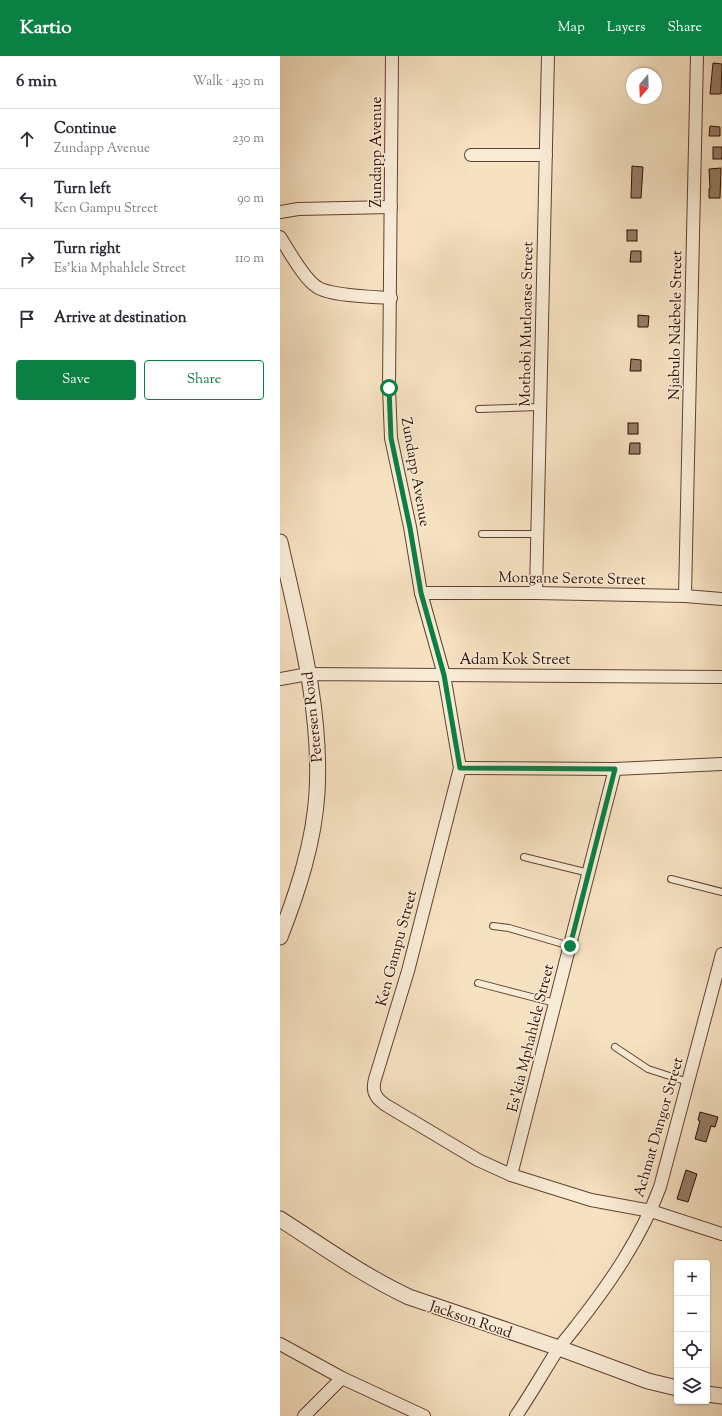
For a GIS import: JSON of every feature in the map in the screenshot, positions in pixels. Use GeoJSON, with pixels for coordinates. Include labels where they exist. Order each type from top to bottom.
{"type":"FeatureCollection","features":[{"type":"Feature","properties":{"kind":"street","name":"Zundapp Avenue"},"geometry":{"type":"LineString","coordinates":[[392,56],[392,207],[389,388],[391,438],[410,528],[421,593],[444,675],[460,768]]}},
{"type":"Feature","properties":{"kind":"street","name":"Mothobi Mutloatse Street"},"geometry":{"type":"LineString","coordinates":[[536,593],[548,56]]}},
{"type":"Feature","properties":{"kind":"street","name":"Njabulo Ndebele Street"},"geometry":{"type":"LineString","coordinates":[[685,596],[697,56]]}},
{"type":"Feature","properties":{"kind":"street"},"geometry":{"type":"LineString","coordinates":[[471,156],[546,155]]}},
{"type":"Feature","properties":{"kind":"street"},"geometry":{"type":"LineString","coordinates":[[280,212],[298,209],[392,207]]}},
{"type":"Feature","properties":{"kind":"street"},"geometry":{"type":"LineString","coordinates":[[280,237],[310,281],[318,288],[328,292],[391,298]]}},
{"type":"Feature","properties":{"kind":"street","name":"Petersen Road"},"geometry":{"type":"LineString","coordinates":[[280,542],[308,674],[316,723],[318,771],[316,801],[309,847],[290,913],[280,937]]}},
{"type":"Feature","properties":{"kind":"street","name":"Mongane Serote Street"},"geometry":{"type":"LineString","coordinates":[[421,593],[536,593],[685,596],[722,599]]}},
{"type":"Feature","properties":{"kind":"street","name":"Adam Kok Street"},"geometry":{"type":"LineString","coordinates":[[280,680],[308,674],[722,677]]}},
{"type":"Feature","properties":{"kind":"street"},"geometry":{"type":"LineString","coordinates":[[460,768],[615,769],[722,764]]}},
{"type":"Feature","properties":{"kind":"street","name":"Ken Gampu Street"},"geometry":{"type":"LineString","coordinates":[[460,768],[408,971],[374,1079],[373,1092],[376,1098],[385,1105],[478,1160],[511,1175],[591,1200],[651,1211],[722,1234]]}},
{"type":"Feature","properties":{"kind":"street","name":"Es'kia Mphahlele Street"},"geometry":{"type":"LineString","coordinates":[[511,1175],[615,769]]}},
{"type":"Feature","properties":{"kind":"street","name":"Achmat Dangor Street"},"geometry":{"type":"LineString","coordinates":[[516,1416],[559,1348],[623,1260],[641,1232],[651,1211],[660,1187],[722,954]]}},
{"type":"Feature","properties":{"kind":"street","name":"Jackson Road"},"geometry":{"type":"LineString","coordinates":[[280,1219],[393,1290],[409,1297],[559,1348],[648,1381],[674,1387]]}},
{"type":"Feature","properties":{"kind":"street"},"geometry":{"type":"LineString","coordinates":[[280,1344],[342,1378],[424,1416]]}},
{"type":"Feature","properties":{"kind":"street"},"geometry":{"type":"LineString","coordinates":[[304,1416],[342,1378]]}},
{"type":"Feature","properties":{"kind":"street"},"geometry":{"type":"LineString","coordinates":[[710,1394],[722,1396]]}},
{"type":"Feature","properties":{"kind":"lane"},"geometry":{"type":"LineString","coordinates":[[479,409],[540,407]]}},
{"type":"Feature","properties":{"kind":"lane"},"geometry":{"type":"LineString","coordinates":[[482,534],[537,534]]}},
{"type":"Feature","properties":{"kind":"lane"},"geometry":{"type":"LineString","coordinates":[[524,857],[589,873]]}},
{"type":"Feature","properties":{"kind":"lane"},"geometry":{"type":"LineString","coordinates":[[671,879],[722,892]]}},
{"type":"Feature","properties":{"kind":"lane"},"geometry":{"type":"LineString","coordinates":[[493,926],[509,928],[570,946]]}},
{"type":"Feature","properties":{"kind":"lane"},"geometry":{"type":"LineString","coordinates":[[478,983],[555,1003]]}},
{"type":"Feature","properties":{"kind":"lane"},"geometry":{"type":"LineString","coordinates":[[615,1047],[648,1069],[688,1082]]}},
{"type":"Feature","properties":{"kind":"building"},"geometry":{"type":"Polygon","coordinates":[[[713,63],[722,64],[721,94],[710,94],[713,63]]]}},
{"type":"Feature","properties":{"kind":"building"},"geometry":{"type":"Polygon","coordinates":[[[710,126],[720,127],[720,136],[709,136],[710,126]]]}},
{"type":"Feature","properties":{"kind":"building"},"geometry":{"type":"Polygon","coordinates":[[[713,147],[722,147],[722,159],[713,159],[713,147]]]}},
{"type":"Feature","properties":{"kind":"building"},"geometry":{"type":"Polygon","coordinates":[[[632,166],[643,167],[641,198],[631,198],[632,166]]]}},
{"type":"Feature","properties":{"kind":"building"},"geometry":{"type":"Polygon","coordinates":[[[721,168],[720,198],[709,198],[709,169],[721,168]]]}},
{"type":"Feature","properties":{"kind":"building"},"geometry":{"type":"Polygon","coordinates":[[[627,230],[637,230],[637,241],[627,241],[627,230]]]}},
{"type":"Feature","properties":{"kind":"building"},"geometry":{"type":"Polygon","coordinates":[[[631,251],[641,251],[641,262],[630,262],[631,251]]]}},
{"type":"Feature","properties":{"kind":"building"},"geometry":{"type":"Polygon","coordinates":[[[638,315],[649,316],[648,327],[638,327],[638,315]]]}},
{"type":"Feature","properties":{"kind":"building"},"geometry":{"type":"Polygon","coordinates":[[[631,359],[641,360],[641,371],[630,371],[631,359]]]}},
{"type":"Feature","properties":{"kind":"building"},"geometry":{"type":"Polygon","coordinates":[[[628,423],[638,423],[638,434],[628,434],[628,423]]]}},
{"type":"Feature","properties":{"kind":"building"},"geometry":{"type":"Polygon","coordinates":[[[630,443],[640,443],[640,454],[629,454],[630,443]]]}},
{"type":"Feature","properties":{"kind":"building"},"geometry":{"type":"Polygon","coordinates":[[[700,1112],[718,1117],[715,1127],[711,1126],[706,1142],[695,1139],[700,1121],[698,1120],[700,1112]]]}},
{"type":"Feature","properties":{"kind":"building"},"geometry":{"type":"Polygon","coordinates":[[[686,1170],[697,1174],[688,1202],[677,1199],[686,1170]]]}},
{"type":"Feature","properties":{"kind":"route"},"geometry":{"type":"LineString","coordinates":[[389,388],[389,422],[391,438],[410,528],[421,593],[444,675],[460,768],[615,769],[570,946]]}}]}
